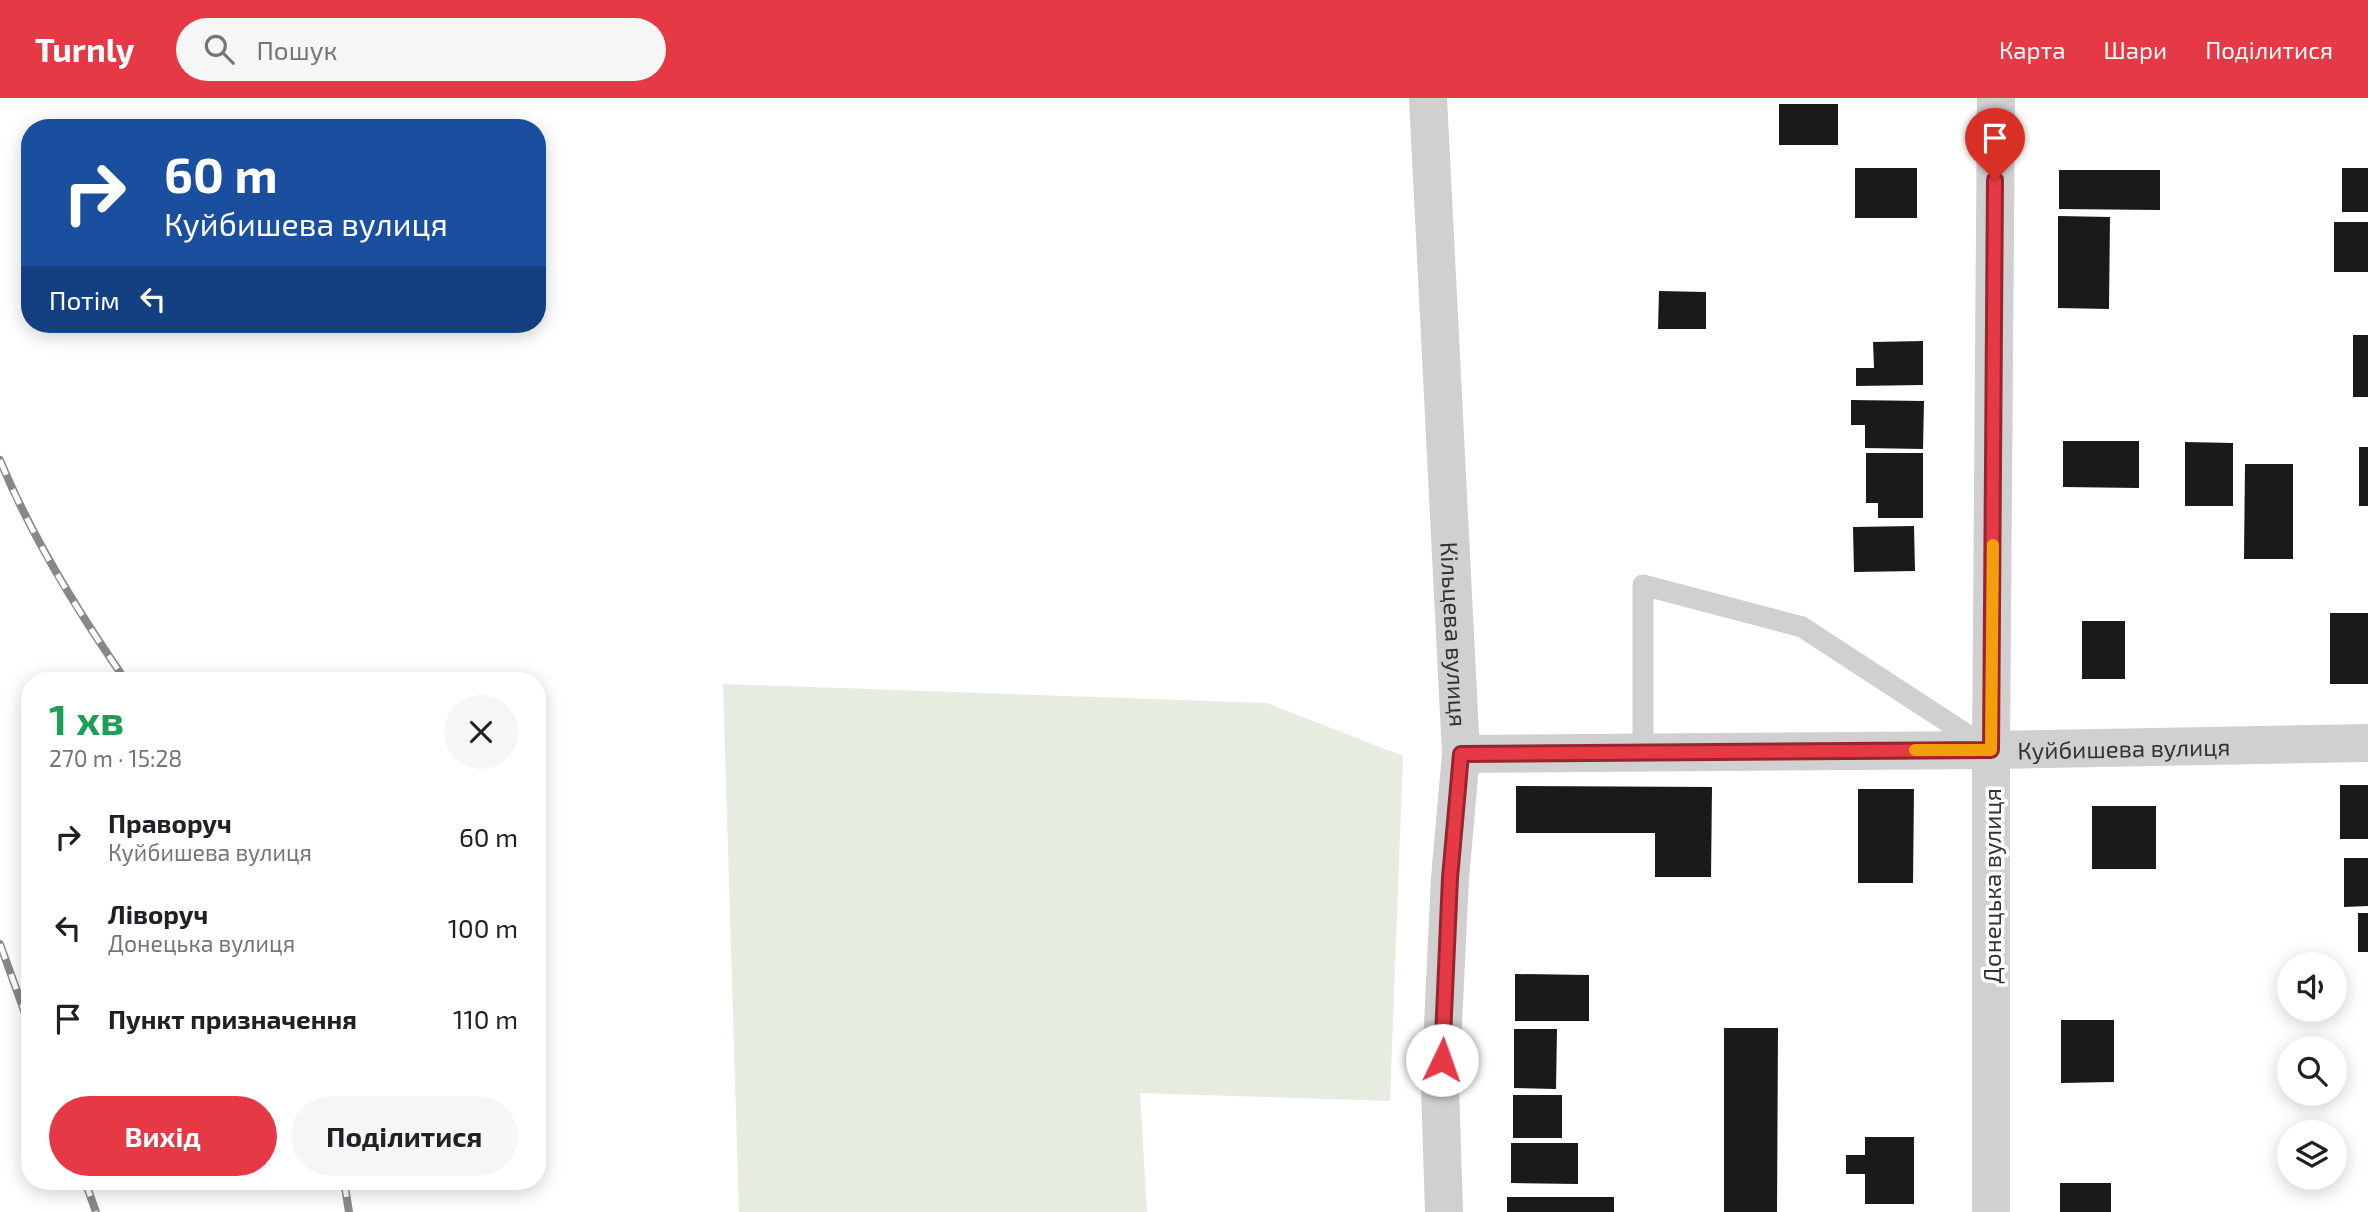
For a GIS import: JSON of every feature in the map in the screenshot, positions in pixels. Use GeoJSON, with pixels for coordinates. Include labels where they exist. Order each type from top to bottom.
{"type":"FeatureCollection","features":[{"type":"Feature","properties":{"kind":"street","name":"Кільцева вулиця"},"geometry":{"type":"LineString","coordinates":[[1428,98],[1461,754],[1450,878],[1440,1086],[1444,1212]]}},
{"type":"Feature","properties":{"kind":"street","name":"Донецька вулиця"},"geometry":{"type":"LineString","coordinates":[[1991,1212],[1996,98]]}},
{"type":"Feature","properties":{"kind":"street","name":"Куйбишева вулиця"},"geometry":{"type":"LineString","coordinates":[[1461,754],[1991,750],[2368,743]]}},
{"type":"Feature","properties":{"kind":"lane"},"geometry":{"type":"LineString","coordinates":[[1643,753],[1643,585],[1802,627],[1991,750]]}},
{"type":"Feature","properties":{"kind":"shaded area"},"geometry":{"type":"Polygon","coordinates":[[[723,684],[1267,703],[1403,756],[1390,1101],[1140,1093],[1147,1212],[739,1212],[723,684]]]}},
{"type":"Feature","properties":{"kind":"building"},"geometry":{"type":"Polygon","coordinates":[[[1779,104],[1838,104],[1838,145],[1779,145],[1779,104]]]}},
{"type":"Feature","properties":{"kind":"building"},"geometry":{"type":"Polygon","coordinates":[[[1855,168],[1917,168],[1917,218],[1855,218],[1855,168]]]}},
{"type":"Feature","properties":{"kind":"building"},"geometry":{"type":"Polygon","coordinates":[[[2342,168],[2368,168],[2368,212],[2342,212],[2342,168]]]}},
{"type":"Feature","properties":{"kind":"building"},"geometry":{"type":"Polygon","coordinates":[[[2059,170],[2160,170],[2160,210],[2059,209],[2059,170]]]}},
{"type":"Feature","properties":{"kind":"building"},"geometry":{"type":"Polygon","coordinates":[[[2058,216],[2110,217],[2109,309],[2058,308],[2058,216]]]}},
{"type":"Feature","properties":{"kind":"building"},"geometry":{"type":"Polygon","coordinates":[[[2334,222],[2368,222],[2368,272],[2334,272],[2334,222]]]}},
{"type":"Feature","properties":{"kind":"building"},"geometry":{"type":"Polygon","coordinates":[[[1659,291],[1706,292],[1706,329],[1658,329],[1659,291]]]}},
{"type":"Feature","properties":{"kind":"building"},"geometry":{"type":"Polygon","coordinates":[[[2353,335],[2368,335],[2368,397],[2353,397],[2353,335]]]}},
{"type":"Feature","properties":{"kind":"building"},"geometry":{"type":"Polygon","coordinates":[[[1923,341],[1923,385],[1856,386],[1856,368],[1874,368],[1873,342],[1923,341]]]}},
{"type":"Feature","properties":{"kind":"building"},"geometry":{"type":"Polygon","coordinates":[[[1851,400],[1924,401],[1923,449],[1865,448],[1865,425],[1851,425],[1851,400]]]}},
{"type":"Feature","properties":{"kind":"building"},"geometry":{"type":"Polygon","coordinates":[[[2063,441],[2139,441],[2139,488],[2063,487],[2063,441]]]}},
{"type":"Feature","properties":{"kind":"building"},"geometry":{"type":"Polygon","coordinates":[[[2185,442],[2233,443],[2233,506],[2185,506],[2185,442]]]}},
{"type":"Feature","properties":{"kind":"building"},"geometry":{"type":"Polygon","coordinates":[[[2359,447],[2368,447],[2368,506],[2359,506],[2359,447]]]}},
{"type":"Feature","properties":{"kind":"building"},"geometry":{"type":"Polygon","coordinates":[[[1866,453],[1923,453],[1923,518],[1878,518],[1878,503],[1866,503],[1866,453]]]}},
{"type":"Feature","properties":{"kind":"building"},"geometry":{"type":"Polygon","coordinates":[[[2245,464],[2293,464],[2293,559],[2244,559],[2245,464]]]}},
{"type":"Feature","properties":{"kind":"building"},"geometry":{"type":"Polygon","coordinates":[[[1914,526],[1915,571],[1854,572],[1853,527],[1914,526]]]}},
{"type":"Feature","properties":{"kind":"building"},"geometry":{"type":"Polygon","coordinates":[[[2330,613],[2368,613],[2368,684],[2330,684],[2330,613]]]}},
{"type":"Feature","properties":{"kind":"building"},"geometry":{"type":"Polygon","coordinates":[[[2082,621],[2125,621],[2125,679],[2082,679],[2082,621]]]}},
{"type":"Feature","properties":{"kind":"building"},"geometry":{"type":"Polygon","coordinates":[[[2340,785],[2368,785],[2368,839],[2340,839],[2340,785]]]}},
{"type":"Feature","properties":{"kind":"building"},"geometry":{"type":"Polygon","coordinates":[[[1516,786],[1712,787],[1711,877],[1655,877],[1655,833],[1516,833],[1516,786]]]}},
{"type":"Feature","properties":{"kind":"building"},"geometry":{"type":"Polygon","coordinates":[[[1858,789],[1914,789],[1913,883],[1858,883],[1858,789]]]}},
{"type":"Feature","properties":{"kind":"building"},"geometry":{"type":"Polygon","coordinates":[[[2092,806],[2156,806],[2156,869],[2092,869],[2092,806]]]}},
{"type":"Feature","properties":{"kind":"building"},"geometry":{"type":"Polygon","coordinates":[[[2344,858],[2368,858],[2368,906],[2344,907],[2344,858]]]}},
{"type":"Feature","properties":{"kind":"building"},"geometry":{"type":"Polygon","coordinates":[[[2358,913],[2368,913],[2368,952],[2358,952],[2358,913]]]}},
{"type":"Feature","properties":{"kind":"building"},"geometry":{"type":"Polygon","coordinates":[[[1515,974],[1589,975],[1589,1021],[1515,1021],[1515,974]]]}},
{"type":"Feature","properties":{"kind":"building"},"geometry":{"type":"Polygon","coordinates":[[[2061,1020],[2114,1020],[2114,1082],[2061,1083],[2061,1020]]]}},
{"type":"Feature","properties":{"kind":"building"},"geometry":{"type":"Polygon","coordinates":[[[1724,1028],[1778,1028],[1777,1212],[1724,1212],[1724,1028]]]}},
{"type":"Feature","properties":{"kind":"building"},"geometry":{"type":"Polygon","coordinates":[[[1514,1029],[1557,1029],[1556,1089],[1514,1088],[1514,1029]]]}},
{"type":"Feature","properties":{"kind":"building"},"geometry":{"type":"Polygon","coordinates":[[[1513,1095],[1562,1095],[1562,1138],[1513,1138],[1513,1095]]]}},
{"type":"Feature","properties":{"kind":"building"},"geometry":{"type":"Polygon","coordinates":[[[1865,1137],[1914,1137],[1914,1204],[1865,1204],[1865,1174],[1846,1174],[1846,1155],[1865,1155],[1865,1137]]]}},
{"type":"Feature","properties":{"kind":"building"},"geometry":{"type":"Polygon","coordinates":[[[1511,1143],[1578,1143],[1578,1184],[1511,1183],[1511,1143]]]}},
{"type":"Feature","properties":{"kind":"building"},"geometry":{"type":"Polygon","coordinates":[[[2060,1183],[2111,1183],[2111,1212],[2060,1212],[2060,1183]]]}},
{"type":"Feature","properties":{"kind":"building"},"geometry":{"type":"Polygon","coordinates":[[[1507,1197],[1614,1197],[1614,1212],[1507,1212],[1507,1197]]]}},
{"type":"Feature","properties":{"kind":"railway"},"geometry":{"type":"LineString","coordinates":[[0,460],[26,518],[57,574],[120,672]]}},
{"type":"Feature","properties":{"kind":"railway"},"geometry":{"type":"LineString","coordinates":[[0,944],[21,1002]]}},
{"type":"Feature","properties":{"kind":"railway"},"geometry":{"type":"LineString","coordinates":[[88,1190],[96,1212]]}},
{"type":"Feature","properties":{"kind":"railway"},"geometry":{"type":"LineString","coordinates":[[345,1190],[349,1212]]}},
{"type":"Feature","properties":{"kind":"slow traffic"},"geometry":{"type":"LineString","coordinates":[[1915,750],[1991,750],[1993,545]]}},
{"type":"Feature","properties":{"kind":"route"},"geometry":{"type":"LineString","coordinates":[[1442,1060],[1450,878],[1461,754],[1991,750],[1995,180]]}}]}
